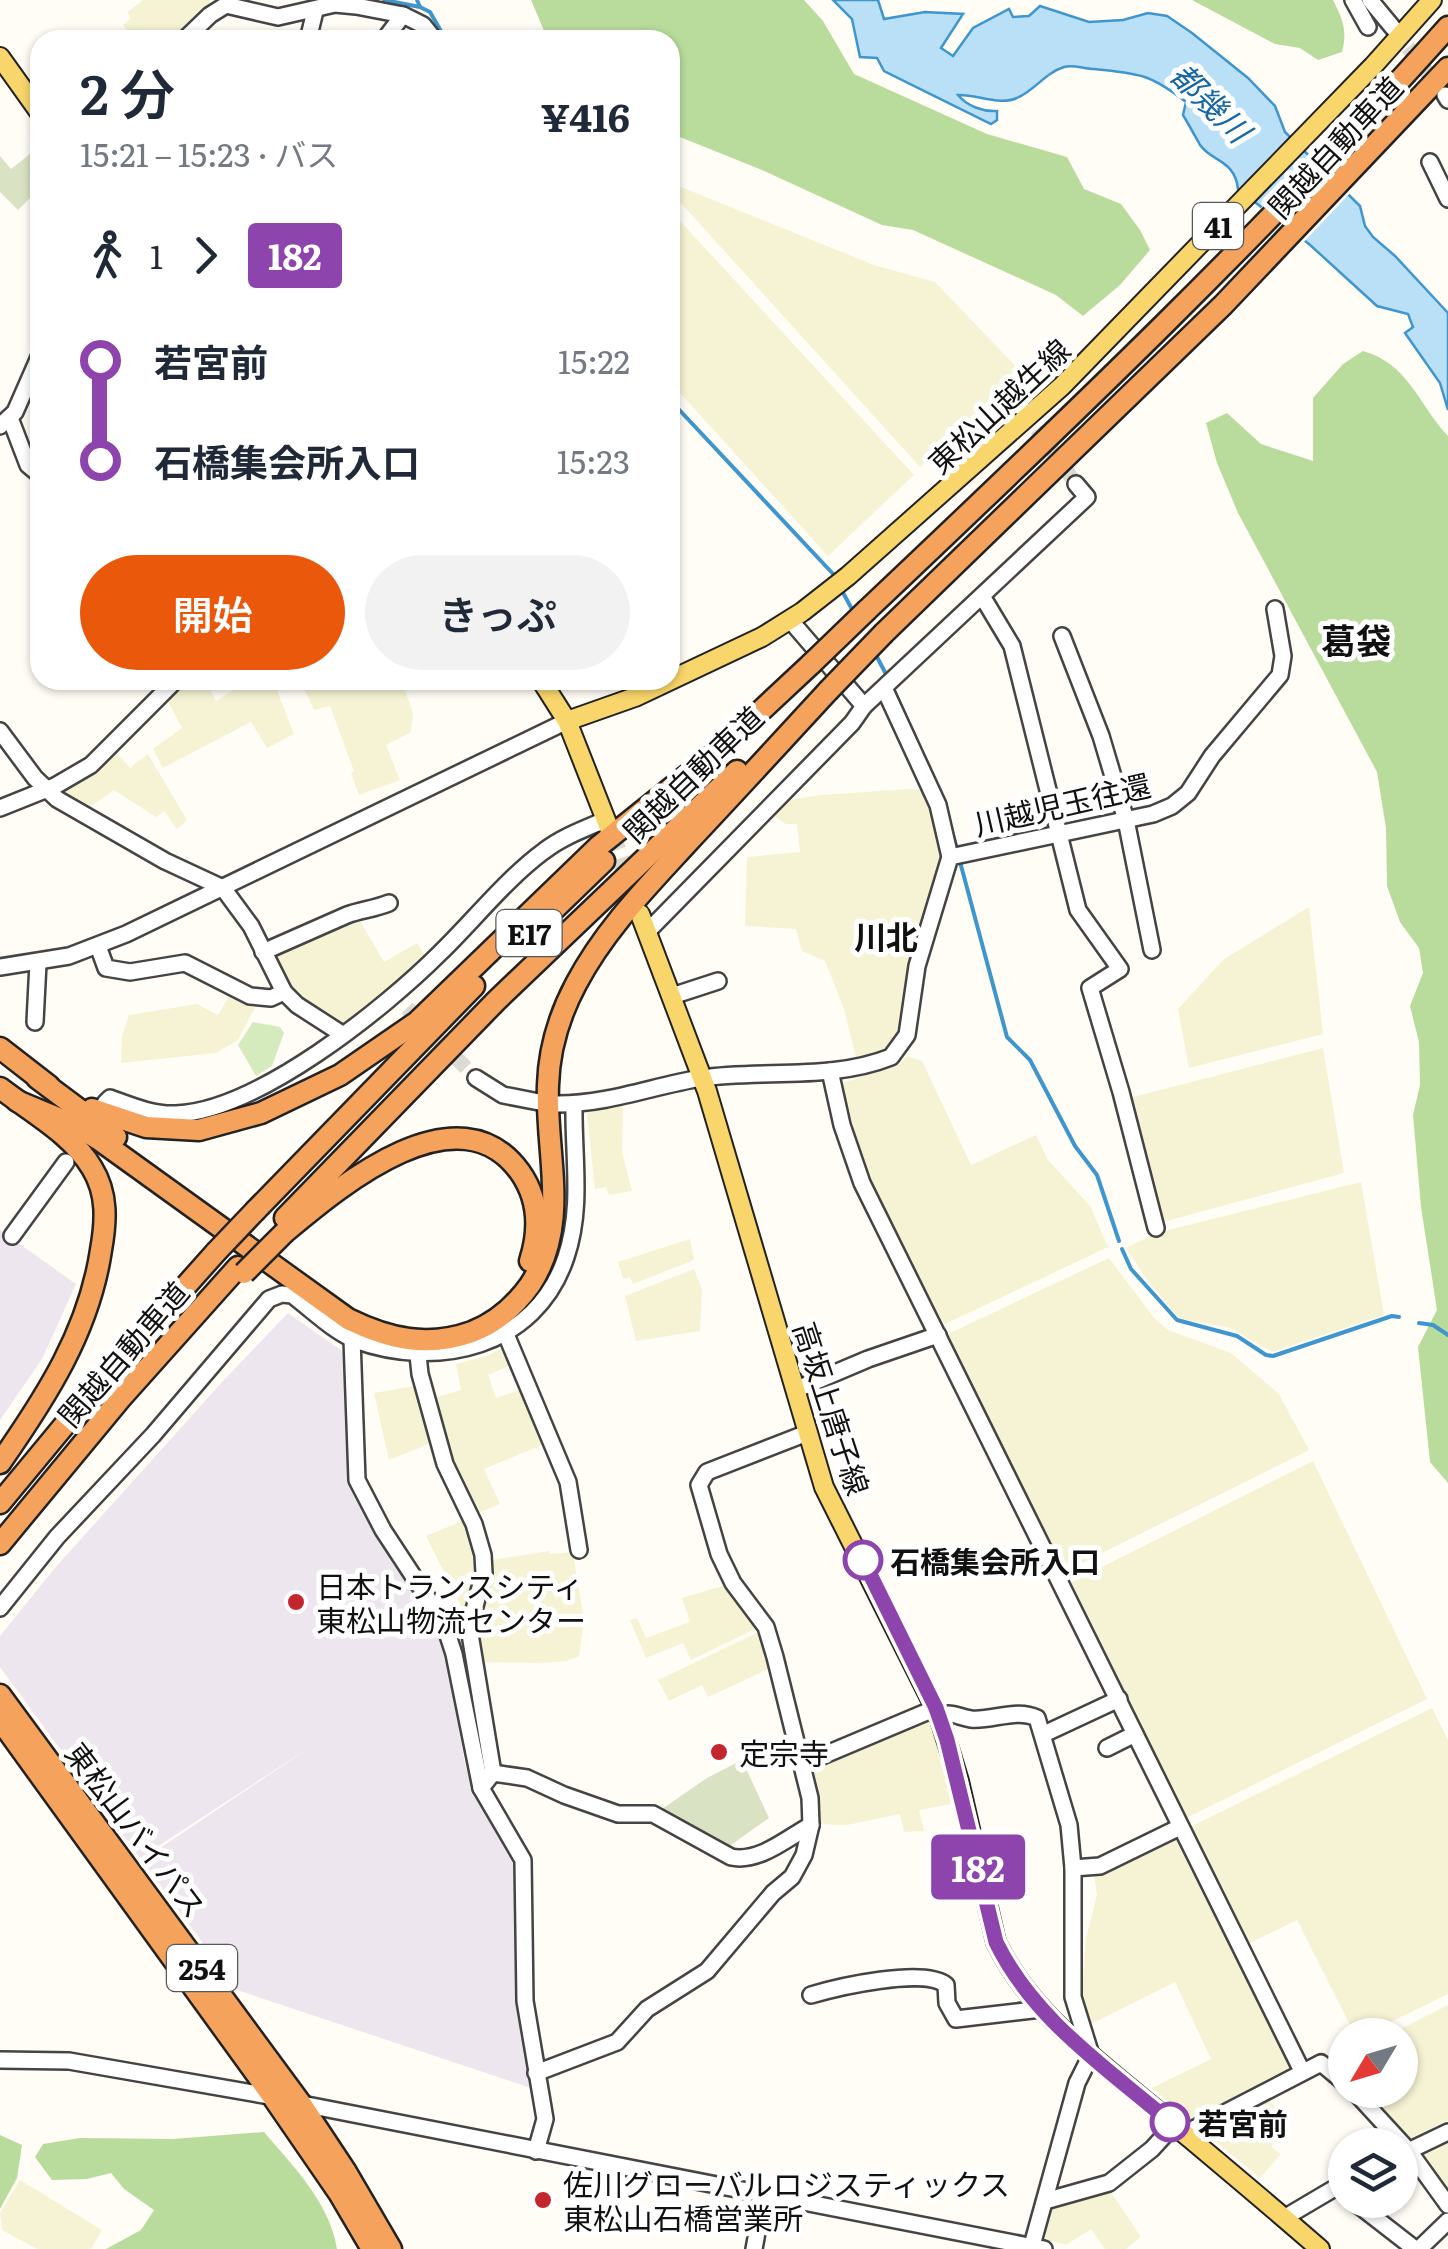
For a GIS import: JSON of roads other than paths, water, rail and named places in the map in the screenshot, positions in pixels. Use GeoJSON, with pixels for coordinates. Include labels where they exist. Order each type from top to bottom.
{"type":"FeatureCollection","features":[{"type":"Feature","properties":{"kind":"highway","name":"関越自動車道"},"geometry":{"type":"LineString","coordinates":[[0,1503],[101,1381],[216,1252],[479,982],[1080,408],[1293,197],[1448,28]]}},
{"type":"Feature","properties":{"kind":"highway","name":"関越自動車道"},"geometry":{"type":"LineString","coordinates":[[0,1544],[57,1474],[241,1270],[496,1001],[1096,430],[1235,293],[1448,68]]}},
{"type":"Feature","properties":{"kind":"highway"},"geometry":{"type":"LineString","coordinates":[[8,1094],[98,1139],[348,1319],[390,1337],[412,1341],[434,1341],[476,1330],[524,1294],[552,1237],[554,1192],[548,1080],[557,1031],[582,973],[634,900],[827,689]]}},
{"type":"Feature","properties":{"kind":"highway"},"geometry":{"type":"LineString","coordinates":[[37,1078],[120,1120],[172,1131],[228,1124],[301,1095],[378,1051],[417,1022],[599,846],[715,753]]}},
{"type":"Feature","properties":{"kind":"highway"},"geometry":{"type":"LineString","coordinates":[[0,1048],[308,1276],[361,1311],[383,1320],[406,1327],[450,1326],[489,1310],[506,1295],[529,1262],[538,1222],[528,1184],[510,1161],[486,1144],[451,1139],[417,1146],[376,1164],[281,1229]]}},
{"type":"Feature","properties":{"kind":"highway"},"geometry":{"type":"LineString","coordinates":[[0,1463],[82,1328],[104,1233],[103,1191],[86,1157],[8,1094]]}},
{"type":"Feature","properties":{"kind":"highway","name":"東松山バイパス"},"geometry":{"type":"LineString","coordinates":[[0,1695],[302,2104],[391,2249]]}},
{"type":"Feature","properties":{"kind":"highway","name":"東松山バイパス"},"geometry":{"type":"LineString","coordinates":[[0,1720],[274,2097],[340,2193],[372,2249]]}},
{"type":"Feature","properties":{"kind":"main road","name":"東松山越生線"},"geometry":{"type":"LineString","coordinates":[[680,677],[796,616],[975,467],[1062,386],[1374,66],[1432,0]]}},
{"type":"Feature","properties":{"kind":"main road"},"geometry":{"type":"LineString","coordinates":[[0,56],[30,99]]}},
{"type":"Feature","properties":{"kind":"main road"},"geometry":{"type":"LineString","coordinates":[[547,690],[567,721],[608,827]]}},
{"type":"Feature","properties":{"kind":"main road","name":"東松山越生線"},"geometry":{"type":"LineString","coordinates":[[567,721],[647,690]]}},
{"type":"Feature","properties":{"kind":"main road","name":"高坂上唐子線"},"geometry":{"type":"LineString","coordinates":[[640,914],[702,1078],[824,1488],[938,1712],[996,1942],[1016,1980],[1040,2009],[1320,2249]]}},
{"type":"Feature","properties":{"kind":"street"},"geometry":{"type":"LineString","coordinates":[[1353,0],[1368,27]]}},
{"type":"Feature","properties":{"kind":"street"},"geometry":{"type":"LineString","coordinates":[[1370,0],[1394,29]]}},
{"type":"Feature","properties":{"kind":"street"},"geometry":{"type":"LineString","coordinates":[[194,30],[226,3],[278,17],[335,4],[402,15],[426,30]]}},
{"type":"Feature","properties":{"kind":"street"},"geometry":{"type":"LineString","coordinates":[[310,30],[315,10]]}},
{"type":"Feature","properties":{"kind":"street"},"geometry":{"type":"LineString","coordinates":[[391,30],[402,15]]}},
{"type":"Feature","properties":{"kind":"street"},"geometry":{"type":"LineString","coordinates":[[1430,162],[1446,185]]}},
{"type":"Feature","properties":{"kind":"street"},"geometry":{"type":"LineString","coordinates":[[30,374],[5,422],[30,467]]}},
{"type":"Feature","properties":{"kind":"street"},"geometry":{"type":"LineString","coordinates":[[1012,394],[1022,408]]}},
{"type":"Feature","properties":{"kind":"street"},"geometry":{"type":"LineString","coordinates":[[648,932],[852,723],[864,706],[1087,497],[1076,484]]}},
{"type":"Feature","properties":{"kind":"street"},"geometry":{"type":"LineString","coordinates":[[982,596],[1012,646],[1078,910],[1120,969],[1090,988],[1122,1092],[1156,1228]]}},
{"type":"Feature","properties":{"kind":"street","name":"川越児玉往還"},"geometry":{"type":"LineString","coordinates":[[505,1332],[542,1302],[558,1278],[567,1254],[576,1211],[566,1104],[636,1094],[702,1078],[830,1071],[883,1060],[897,1052],[904,1042],[917,966],[956,856],[1162,811],[1188,794],[1212,756],[1280,675],[1283,656],[1274,609]]}},
{"type":"Feature","properties":{"kind":"street"},"geometry":{"type":"LineString","coordinates":[[796,616],[864,706]]}},
{"type":"Feature","properties":{"kind":"street"},"geometry":{"type":"LineString","coordinates":[[1062,636],[1101,736],[1126,820],[1152,950]]}},
{"type":"Feature","properties":{"kind":"street"},"geometry":{"type":"LineString","coordinates":[[889,684],[956,856]]}},
{"type":"Feature","properties":{"kind":"street"},"geometry":{"type":"LineString","coordinates":[[0,808],[45,790],[104,754],[166,690]]}},
{"type":"Feature","properties":{"kind":"street"},"geometry":{"type":"LineString","coordinates":[[0,967],[38,964],[98,946],[567,721]]}},
{"type":"Feature","properties":{"kind":"street"},"geometry":{"type":"LineString","coordinates":[[0,732],[45,790],[165,862],[223,888],[251,926],[284,992],[342,1034]]}},
{"type":"Feature","properties":{"kind":"street"},"geometry":{"type":"LineString","coordinates":[[105,1103],[110,1098],[158,1114],[189,1113],[219,1106],[304,1061],[394,994],[542,852],[608,827]]}},
{"type":"Feature","properties":{"kind":"street"},"geometry":{"type":"LineString","coordinates":[[264,952],[346,915],[389,903]]}},
{"type":"Feature","properties":{"kind":"street"},"geometry":{"type":"LineString","coordinates":[[98,946],[106,968],[130,972],[186,963],[250,996],[272,998],[284,992]]}},
{"type":"Feature","properties":{"kind":"street"},"geometry":{"type":"LineString","coordinates":[[35,1022],[38,964]]}},
{"type":"Feature","properties":{"kind":"street"},"geometry":{"type":"LineString","coordinates":[[672,996],[718,981]]}},
{"type":"Feature","properties":{"kind":"street"},"geometry":{"type":"LineString","coordinates":[[394,994],[407,1008]]}},
{"type":"Feature","properties":{"kind":"street"},"geometry":{"type":"LineString","coordinates":[[830,1071],[842,1125],[862,1183],[1302,2071]]}},
{"type":"Feature","properties":{"kind":"street"},"geometry":{"type":"LineString","coordinates":[[476,1078],[503,1095],[539,1102]]}},
{"type":"Feature","properties":{"kind":"street"},"geometry":{"type":"LineString","coordinates":[[12,1236],[66,1162]]}},
{"type":"Feature","properties":{"kind":"street"},"geometry":{"type":"LineString","coordinates":[[0,1608],[58,1537],[270,1299],[282,1294],[292,1295],[352,1338],[418,1355],[463,1350],[505,1332],[568,1482],[579,1550]]}},
{"type":"Feature","properties":{"kind":"street"},"geometry":{"type":"LineString","coordinates":[[795,1390],[868,1358],[938,1335]]}},
{"type":"Feature","properties":{"kind":"street"},"geometry":{"type":"LineString","coordinates":[[352,1338],[357,1480],[383,1530],[436,1608],[450,1638],[480,1788],[523,1860],[525,2001],[545,2119],[536,2151]]}},
{"type":"Feature","properties":{"kind":"street"},"geometry":{"type":"LineString","coordinates":[[418,1355],[444,1464],[474,1524],[483,1555],[484,1573],[470,1628],[493,1773],[480,1788]]}},
{"type":"Feature","properties":{"kind":"street"},"geometry":{"type":"LineString","coordinates":[[536,2074],[606,2048],[628,2033],[647,2009],[707,1971],[773,1892],[792,1877],[804,1855],[811,1824],[803,1764],[766,1627],[733,1583],[699,1485],[707,1472],[807,1434]]}},
{"type":"Feature","properties":{"kind":"street"},"geometry":{"type":"LineString","coordinates":[[1044,1734],[1118,1699]]}},
{"type":"Feature","properties":{"kind":"street"},"geometry":{"type":"LineString","coordinates":[[0,2060],[69,2062],[274,2097],[1036,2248],[1044,2201],[1077,2083],[1092,2056],[1072,1997],[1069,1824],[1037,1718],[1029,1714],[977,1720],[938,1712],[803,1764]]}},
{"type":"Feature","properties":{"kind":"street"},"geometry":{"type":"LineString","coordinates":[[1106,1748],[1135,1734]]}},
{"type":"Feature","properties":{"kind":"street"},"geometry":{"type":"LineString","coordinates":[[493,1773],[527,1778],[564,1796],[618,1814],[654,1814],[730,1857],[741,1859],[755,1857],[811,1824]]}},
{"type":"Feature","properties":{"kind":"street"},"geometry":{"type":"LineString","coordinates":[[1072,1868],[1100,1866],[1180,1827]]}},
{"type":"Feature","properties":{"kind":"street"},"geometry":{"type":"LineString","coordinates":[[811,1995],[861,1982],[932,1978],[946,1985],[947,2003],[956,2018],[1040,2009]]}},
{"type":"Feature","properties":{"kind":"street"},"geometry":{"type":"LineString","coordinates":[[1044,2201],[1109,2183],[1179,2130],[1321,2063],[1328,2069]]}},
{"type":"Feature","properties":{"kind":"street"},"geometry":{"type":"LineString","coordinates":[[1367,2108],[1383,2128]]}},
{"type":"Feature","properties":{"kind":"street"},"geometry":{"type":"LineString","coordinates":[[1418,2146],[1448,2132]]}},
{"type":"Feature","properties":{"kind":"street"},"geometry":{"type":"LineString","coordinates":[[1418,2170],[1448,2205]]}},
{"type":"Feature","properties":{"kind":"street"},"geometry":{"type":"LineString","coordinates":[[754,2249],[764,2194]]}},
{"type":"Feature","properties":{"kind":"street"},"geometry":{"type":"LineString","coordinates":[[1284,2218],[1328,2195]]}},
{"type":"Feature","properties":{"kind":"street"},"geometry":{"type":"LineString","coordinates":[[1376,2218],[1417,2249],[1448,2221]]}},
{"type":"Feature","properties":{"kind":"water","name":"都幾川"},"geometry":{"type":"Polygon","coordinates":[[[833,0],[878,0],[884,19],[925,12],[963,14],[941,48],[953,56],[973,28],[1009,9],[1013,17],[1029,16],[1040,6],[1089,22],[1123,20],[1148,13],[1167,16],[1248,78],[1275,106],[1285,132],[1360,206],[1365,226],[1373,237],[1448,313],[1448,410],[1440,383],[1405,333],[1413,327],[1408,314],[1377,306],[1309,244],[1238,189],[1228,167],[1200,145],[1183,115],[1186,102],[1173,92],[1143,76],[1071,66],[1057,70],[1012,100],[958,95],[976,107],[997,111],[997,120],[991,124],[884,71],[877,58],[860,57],[852,19],[833,0]]]}},
{"type":"Feature","properties":{"kind":"waterway"},"geometry":{"type":"LineString","coordinates":[[384,0],[420,7]]}},
{"type":"Feature","properties":{"kind":"waterway"},"geometry":{"type":"LineString","coordinates":[[417,0],[440,30]]}},
{"type":"Feature","properties":{"kind":"waterway"},"geometry":{"type":"LineString","coordinates":[[680,411],[835,576]]}},
{"type":"Feature","properties":{"kind":"waterway"},"geometry":{"type":"LineString","coordinates":[[841,589],[853,611]]}},
{"type":"Feature","properties":{"kind":"waterway"},"geometry":{"type":"LineString","coordinates":[[876,655],[888,678]]}},
{"type":"Feature","properties":{"kind":"waterway"},"geometry":{"type":"LineString","coordinates":[[892,686],[915,737]]}},
{"type":"Feature","properties":{"kind":"waterway"},"geometry":{"type":"LineString","coordinates":[[950,825],[957,849]]}},
{"type":"Feature","properties":{"kind":"waterway"},"geometry":{"type":"LineString","coordinates":[[959,858],[1007,1037],[1030,1060],[1075,1146],[1097,1175],[1119,1241]]}},
{"type":"Feature","properties":{"kind":"waterway"},"geometry":{"type":"LineString","coordinates":[[1122,1249],[1131,1269],[1177,1320],[1237,1336],[1266,1355],[1399,1317]]}},
{"type":"Feature","properties":{"kind":"waterway"},"geometry":{"type":"LineString","coordinates":[[1419,1323],[1433,1325],[1448,1335]]}},
{"type":"Feature","properties":{"kind":"tunnel"},"geometry":{"type":"LineString","coordinates":[[1394,29],[1439,88]]}},
{"type":"Feature","properties":{"kind":"tunnel"},"geometry":{"type":"LineString","coordinates":[[1024,410],[1076,484]]}},
{"type":"Feature","properties":{"kind":"tunnel"},"geometry":{"type":"LineString","coordinates":[[611,833],[640,912]]}},
{"type":"Feature","properties":{"kind":"tunnel"},"geometry":{"type":"LineString","coordinates":[[407,1008],[476,1078]]}},
{"type":"Feature","properties":{"kind":"place","name":"石橋集会所入口"},"geometry":{"type":"Point","coordinates":[863,1560]}},
{"type":"Feature","properties":{"kind":"place","name":"日本トランスシティ 東松山物流センター"},"geometry":{"type":"Point","coordinates":[296,1602]}},
{"type":"Feature","properties":{"kind":"place","name":"定宗寺"},"geometry":{"type":"Point","coordinates":[719,1752]}},
{"type":"Feature","properties":{"kind":"place","name":"若宮前"},"geometry":{"type":"Point","coordinates":[1170,2122]}},
{"type":"Feature","properties":{"kind":"place","name":"佐川グローバルロジスティックス 東松山石橋営業所"},"geometry":{"type":"Point","coordinates":[543,2200]}},
{"type":"Feature","properties":{"kind":"district","name":"葛袋"},"geometry":{"type":"Point","coordinates":[1356,639]}},
{"type":"Feature","properties":{"kind":"district","name":"川北"},"geometry":{"type":"Point","coordinates":[886,935]}}]}
